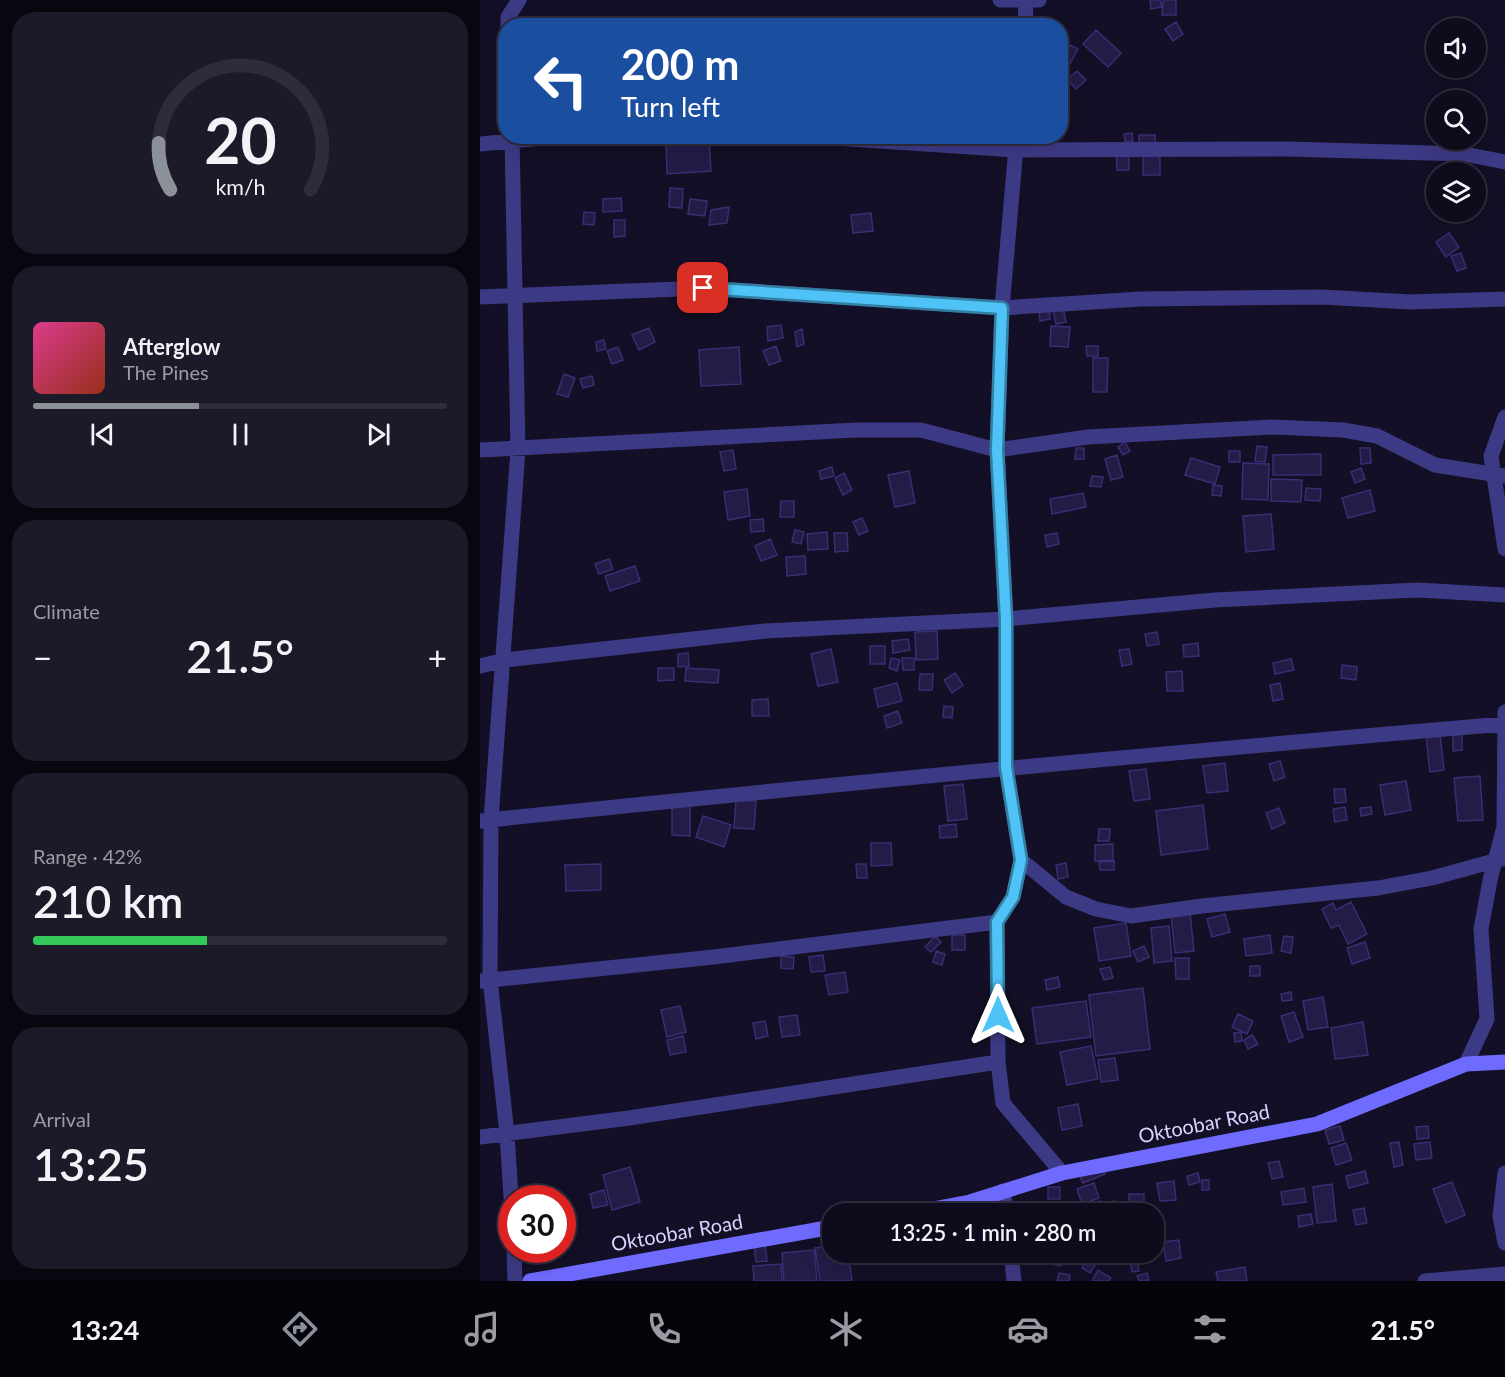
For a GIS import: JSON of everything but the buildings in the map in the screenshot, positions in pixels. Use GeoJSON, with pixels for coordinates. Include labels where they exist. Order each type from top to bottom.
{"type":"FeatureCollection","features":[{"type":"Feature","properties":{"kind":"street"},"geometry":{"type":"LineString","coordinates":[[508,18],[519,0]]}},
{"type":"Feature","properties":{"kind":"street"},"geometry":{"type":"LineString","coordinates":[[1000,0],[1031,0],[1027,18]]}},
{"type":"Feature","properties":{"kind":"street"},"geometry":{"type":"LineString","coordinates":[[480,144],[498,141]]}},
{"type":"Feature","properties":{"kind":"street"},"geometry":{"type":"LineString","coordinates":[[510,1185],[507,1134],[485,980],[486,821],[505,660],[518,450],[512,144]]}},
{"type":"Feature","properties":{"kind":"street"},"geometry":{"type":"LineString","coordinates":[[1016,144],[1002,308],[997,450],[1006,620],[1006,767],[1021,860],[1013,897],[997,922],[998,1062],[1003,1103],[1062,1173]]}},
{"type":"Feature","properties":{"kind":"street"},"geometry":{"type":"LineString","coordinates":[[1061,144],[1464,154],[1505,162]]}},
{"type":"Feature","properties":{"kind":"street"},"geometry":{"type":"LineString","coordinates":[[480,297],[703,288],[1002,308],[1141,299],[1322,297],[1410,302],[1505,299]]}},
{"type":"Feature","properties":{"kind":"street"},"geometry":{"type":"LineString","coordinates":[[1505,417],[1491,456],[1500,476],[1505,549]]}},
{"type":"Feature","properties":{"kind":"street"},"geometry":{"type":"LineString","coordinates":[[480,450],[518,450],[856,430],[921,430],[997,450],[1088,437],[1273,427],[1343,430],[1377,436],[1435,465],[1500,476]]}},
{"type":"Feature","properties":{"kind":"street"},"geometry":{"type":"LineString","coordinates":[[480,666],[505,660],[765,632],[1006,620],[1226,599],[1417,590],[1505,595]]}},
{"type":"Feature","properties":{"kind":"street"},"geometry":{"type":"LineString","coordinates":[[1467,1064],[1487,1019],[1481,929],[1500,858],[1504,828],[1505,712]]}},
{"type":"Feature","properties":{"kind":"street"},"geometry":{"type":"LineString","coordinates":[[486,821],[602,806],[1006,767],[1504,724]]}},
{"type":"Feature","properties":{"kind":"street"},"geometry":{"type":"LineString","coordinates":[[1021,860],[1066,897],[1096,909],[1131,916],[1378,888],[1432,878],[1500,858]]}},
{"type":"Feature","properties":{"kind":"street"},"geometry":{"type":"LineString","coordinates":[[485,980],[714,957],[997,922]]}},
{"type":"Feature","properties":{"kind":"street"},"geometry":{"type":"LineString","coordinates":[[480,1137],[998,1062]]}},
{"type":"Feature","properties":{"kind":"street","name":"Oktoobar Road"},"geometry":{"type":"LineString","coordinates":[[965,1203],[1062,1173],[1317,1124],[1467,1064],[1505,1062]]}},
{"type":"Feature","properties":{"kind":"street"},"geometry":{"type":"LineString","coordinates":[[1505,1173],[1500,1215],[1505,1243]]}},
{"type":"Feature","properties":{"kind":"street"},"geometry":{"type":"LineString","coordinates":[[1004,1191],[1006,1203]]}},
{"type":"Feature","properties":{"kind":"street","name":"Oktoobar Road"},"geometry":{"type":"LineString","coordinates":[[530,1281],[822,1229]]}},
{"type":"Feature","properties":{"kind":"street"},"geometry":{"type":"LineString","coordinates":[[514,1263],[515,1281]]}},
{"type":"Feature","properties":{"kind":"street"},"geometry":{"type":"LineString","coordinates":[[1012,1263],[1014,1281]]}},
{"type":"Feature","properties":{"kind":"street"},"geometry":{"type":"LineString","coordinates":[[1425,1281],[1505,1274]]}},
{"type":"Feature","properties":{"kind":"route"},"geometry":{"type":"LineString","coordinates":[[703,288],[1002,308],[997,450],[1006,620],[1006,767],[1021,860],[1013,897],[997,922],[998,1015]]}}]}
